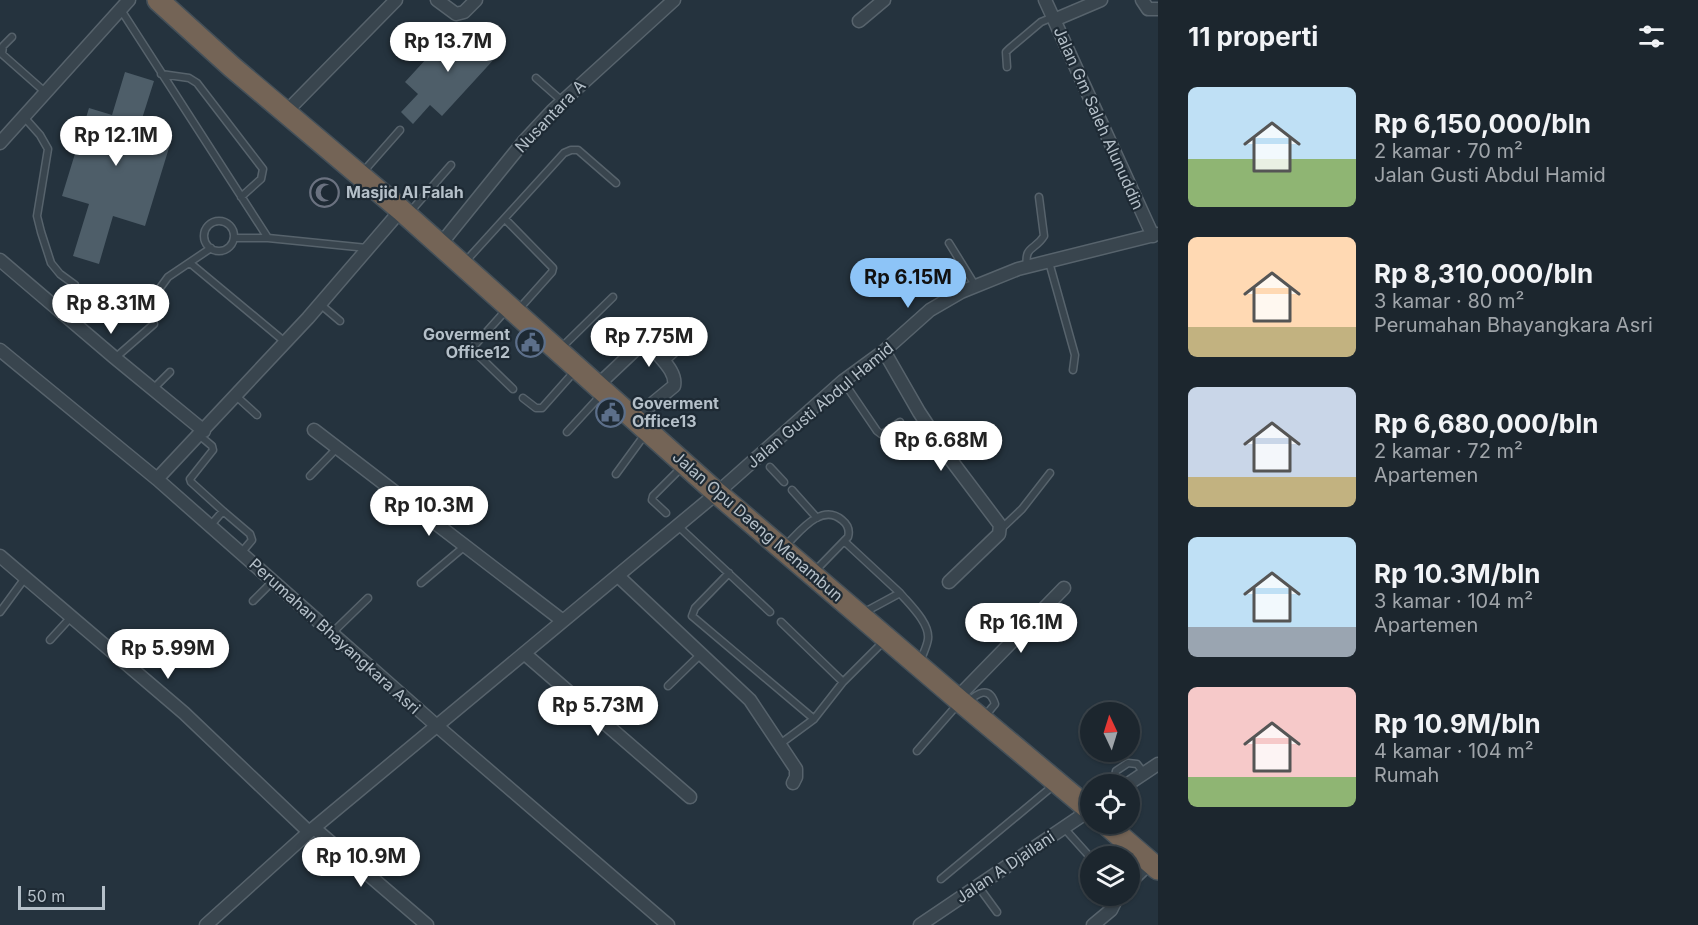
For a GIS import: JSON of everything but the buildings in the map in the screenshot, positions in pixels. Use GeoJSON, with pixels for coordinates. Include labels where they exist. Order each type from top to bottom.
{"type":"FeatureCollection","features":[{"type":"Feature","properties":{"kind":"highway","name":"Jalan Opu Daeng Menambun"},"geometry":{"type":"LineString","coordinates":[[158,0],[232,67],[361,174],[717,493],[960,702],[1080,802]]}},
{"type":"Feature","properties":{"kind":"highway"},"geometry":{"type":"LineString","coordinates":[[1117,834],[1154,866]]}},
{"type":"Feature","properties":{"kind":"street"},"geometry":{"type":"LineString","coordinates":[[0,143],[129,0]]}},
{"type":"Feature","properties":{"kind":"street"},"geometry":{"type":"LineString","coordinates":[[286,112],[396,0]]}},
{"type":"Feature","properties":{"kind":"street"},"geometry":{"type":"LineString","coordinates":[[437,0],[456,14],[464,12],[476,0]]}},
{"type":"Feature","properties":{"kind":"street","name":"Nusantara A"},"geometry":{"type":"LineString","coordinates":[[440,244],[525,140],[562,101],[674,0]]}},
{"type":"Feature","properties":{"kind":"street"},"geometry":{"type":"LineString","coordinates":[[859,21],[884,0]]}},
{"type":"Feature","properties":{"kind":"street","name":"Jalan Gm Saleh Alunuddin"},"geometry":{"type":"LineString","coordinates":[[1045,0],[1155,235]]}},
{"type":"Feature","properties":{"kind":"street"},"geometry":{"type":"LineString","coordinates":[[1054,19],[1101,0]]}},
{"type":"Feature","properties":{"kind":"street"},"geometry":{"type":"LineString","coordinates":[[1142,0],[1148,9],[1158,9]]}},
{"type":"Feature","properties":{"kind":"street"},"geometry":{"type":"LineString","coordinates":[[157,479],[236,396],[368,248],[404,212]]}},
{"type":"Feature","properties":{"kind":"street","name":"Jalan Gusti Abdul Hamid"},"geometry":{"type":"LineString","coordinates":[[205,925],[312,830],[678,526],[843,381],[884,351],[930,310],[975,285],[1027,267],[1155,235]]}},
{"type":"Feature","properties":{"kind":"street"},"geometry":{"type":"LineString","coordinates":[[0,260],[153,389],[201,433]]}},
{"type":"Feature","properties":{"kind":"street"},"geometry":{"type":"LineString","coordinates":[[601,388],[640,347],[653,348],[675,380],[674,386],[642,424]]}},
{"type":"Feature","properties":{"kind":"street","name":"Perumahan Bhayangkara Asri"},"geometry":{"type":"LineString","coordinates":[[0,350],[157,479],[437,726],[668,925]]}},
{"type":"Feature","properties":{"kind":"street"},"geometry":{"type":"LineString","coordinates":[[884,351],[925,420],[969,487],[998,521],[999,534],[949,582]]}},
{"type":"Feature","properties":{"kind":"street"},"geometry":{"type":"LineString","coordinates":[[314,430],[563,621]]}},
{"type":"Feature","properties":{"kind":"street"},"geometry":{"type":"LineString","coordinates":[[0,556],[184,713],[312,830],[427,925]]}},
{"type":"Feature","properties":{"kind":"street"},"geometry":{"type":"LineString","coordinates":[[618,576],[750,700],[796,769],[793,783]]}},
{"type":"Feature","properties":{"kind":"street"},"geometry":{"type":"LineString","coordinates":[[960,702],[1064,588]]}},
{"type":"Feature","properties":{"kind":"street"},"geometry":{"type":"LineString","coordinates":[[525,654],[690,797]]}},
{"type":"Feature","properties":{"kind":"street"},"geometry":{"type":"LineString","coordinates":[[1140,776],[1158,764]]}},
{"type":"Feature","properties":{"kind":"street","name":"Jalan A Djailani"},"geometry":{"type":"LineString","coordinates":[[921,925],[1080,817]]}},
{"type":"Feature","properties":{"kind":"street"},"geometry":{"type":"LineString","coordinates":[[1140,875],[1154,866]]}},
{"type":"Feature","properties":{"kind":"street"},"geometry":{"type":"LineString","coordinates":[[1093,925],[1113,906]]}},
{"type":"Feature","properties":{"kind":"lane"},"geometry":{"type":"LineString","coordinates":[[120,10],[268,238]]}},
{"type":"Feature","properties":{"kind":"lane"},"geometry":{"type":"LineString","coordinates":[[1007,67],[1006,52],[1041,22],[1054,19]]}},
{"type":"Feature","properties":{"kind":"lane"},"geometry":{"type":"LineString","coordinates":[[12,37],[3,46],[2,54],[46,93]]}},
{"type":"Feature","properties":{"kind":"lane"},"geometry":{"type":"LineString","coordinates":[[161,74],[189,78],[198,83],[260,164],[263,169],[261,179],[241,197]]}},
{"type":"Feature","properties":{"kind":"lane"},"geometry":{"type":"LineString","coordinates":[[536,78],[562,101]]}},
{"type":"Feature","properties":{"kind":"lane"},"geometry":{"type":"LineString","coordinates":[[24,117],[40,135],[48,149],[37,216],[51,263],[60,274],[75,285],[76,293],[63,314]]}},
{"type":"Feature","properties":{"kind":"lane"},"geometry":{"type":"LineString","coordinates":[[361,174],[400,130]]}},
{"type":"Feature","properties":{"kind":"lane"},"geometry":{"type":"LineString","coordinates":[[463,265],[564,153],[578,150],[616,183]]}},
{"type":"Feature","properties":{"kind":"lane"},"geometry":{"type":"LineString","coordinates":[[404,212],[451,165]]}},
{"type":"Feature","properties":{"kind":"lane"},"geometry":{"type":"LineString","coordinates":[[1027,267],[1025,256],[1027,251],[1044,236],[1039,197]]}},
{"type":"Feature","properties":{"kind":"lane"},"geometry":{"type":"LineString","coordinates":[[505,219],[553,268],[552,272],[474,346],[476,353],[513,388]]}},
{"type":"Feature","properties":{"kind":"lane"},"geometry":{"type":"LineString","coordinates":[[221,221],[228,224],[233,231],[234,238],[229,247],[221,251],[206,244],[204,236],[206,228],[212,222],[221,221]]}},
{"type":"Feature","properties":{"kind":"lane"},"geometry":{"type":"LineString","coordinates":[[234,238],[268,238],[368,248]]}},
{"type":"Feature","properties":{"kind":"lane"},"geometry":{"type":"LineString","coordinates":[[949,243],[975,285]]}},
{"type":"Feature","properties":{"kind":"lane"},"geometry":{"type":"LineString","coordinates":[[159,302],[163,282],[211,248]]}},
{"type":"Feature","properties":{"kind":"lane"},"geometry":{"type":"LineString","coordinates":[[1049,262],[1075,355],[1073,370]]}},
{"type":"Feature","properties":{"kind":"lane"},"geometry":{"type":"LineString","coordinates":[[190,263],[285,342]]}},
{"type":"Feature","properties":{"kind":"lane"},"geometry":{"type":"LineString","coordinates":[[559,350],[613,297]]}},
{"type":"Feature","properties":{"kind":"lane"},"geometry":{"type":"LineString","coordinates":[[320,304],[340,321]]}},
{"type":"Feature","properties":{"kind":"lane"},"geometry":{"type":"LineString","coordinates":[[115,358],[154,324]]}},
{"type":"Feature","properties":{"kind":"lane"},"geometry":{"type":"LineString","coordinates":[[665,363],[690,339]]}},
{"type":"Feature","properties":{"kind":"lane"},"geometry":{"type":"LineString","coordinates":[[523,398],[536,408],[542,408],[578,367]]}},
{"type":"Feature","properties":{"kind":"lane"},"geometry":{"type":"LineString","coordinates":[[153,389],[170,372]]}},
{"type":"Feature","properties":{"kind":"lane"},"geometry":{"type":"LineString","coordinates":[[843,381],[881,434],[900,422]]}},
{"type":"Feature","properties":{"kind":"lane"},"geometry":{"type":"LineString","coordinates":[[567,432],[601,388]]}},
{"type":"Feature","properties":{"kind":"lane"},"geometry":{"type":"LineString","coordinates":[[236,396],[257,415]]}},
{"type":"Feature","properties":{"kind":"lane"},"geometry":{"type":"LineString","coordinates":[[616,474],[642,424]]}},
{"type":"Feature","properties":{"kind":"lane"},"geometry":{"type":"LineString","coordinates":[[201,433],[213,450],[190,478],[191,482],[252,537],[251,544],[241,553]]}},
{"type":"Feature","properties":{"kind":"lane"},"geometry":{"type":"LineString","coordinates":[[310,476],[337,448]]}},
{"type":"Feature","properties":{"kind":"lane"},"geometry":{"type":"LineString","coordinates":[[666,513],[652,500],[653,496],[685,464]]}},
{"type":"Feature","properties":{"kind":"lane"},"geometry":{"type":"LineString","coordinates":[[770,467],[784,482]]}},
{"type":"Feature","properties":{"kind":"lane"},"geometry":{"type":"LineString","coordinates":[[1000,529],[1022,509],[1050,473]]}},
{"type":"Feature","properties":{"kind":"lane"},"geometry":{"type":"LineString","coordinates":[[792,490],[817,518]]}},
{"type":"Feature","properties":{"kind":"lane"},"geometry":{"type":"LineString","coordinates":[[210,526],[223,511]]}},
{"type":"Feature","properties":{"kind":"lane"},"geometry":{"type":"LineString","coordinates":[[783,548],[817,518],[827,514],[841,519],[849,532],[844,542],[813,574]]}},
{"type":"Feature","properties":{"kind":"lane"},"geometry":{"type":"LineString","coordinates":[[678,526],[770,612]]}},
{"type":"Feature","properties":{"kind":"lane"},"geometry":{"type":"LineString","coordinates":[[844,542],[900,593],[924,625],[928,639],[919,666]]}},
{"type":"Feature","properties":{"kind":"lane"},"geometry":{"type":"LineString","coordinates":[[421,583],[465,546]]}},
{"type":"Feature","properties":{"kind":"lane"},"geometry":{"type":"LineString","coordinates":[[729,573],[694,609],[692,616],[814,719]]}},
{"type":"Feature","properties":{"kind":"lane"},"geometry":{"type":"LineString","coordinates":[[0,612],[26,578]]}},
{"type":"Feature","properties":{"kind":"lane"},"geometry":{"type":"LineString","coordinates":[[253,601],[273,580]]}},
{"type":"Feature","properties":{"kind":"lane"},"geometry":{"type":"LineString","coordinates":[[860,615],[900,593]]}},
{"type":"Feature","properties":{"kind":"lane"},"geometry":{"type":"LineString","coordinates":[[332,633],[368,598]]}},
{"type":"Feature","properties":{"kind":"lane"},"geometry":{"type":"LineString","coordinates":[[50,640],[71,617]]}},
{"type":"Feature","properties":{"kind":"lane"},"geometry":{"type":"LineString","coordinates":[[781,622],[843,682]]}},
{"type":"Feature","properties":{"kind":"lane"},"geometry":{"type":"LineString","coordinates":[[780,744],[814,719],[843,682],[887,638]]}},
{"type":"Feature","properties":{"kind":"lane"},"geometry":{"type":"LineString","coordinates":[[668,686],[701,654]]}},
{"type":"Feature","properties":{"kind":"lane"},"geometry":{"type":"LineString","coordinates":[[917,750],[960,702]]}},
{"type":"Feature","properties":{"kind":"lane"},"geometry":{"type":"LineString","coordinates":[[1115,774],[1116,771],[1128,764],[1137,764],[1144,774]]}},
{"type":"Feature","properties":{"kind":"lane"},"geometry":{"type":"LineString","coordinates":[[942,879],[1057,782]]}},
{"type":"Feature","properties":{"kind":"lane"},"geometry":{"type":"LineString","coordinates":[[1064,827],[1080,846]]}},
{"type":"Feature","properties":{"kind":"lane"},"geometry":{"type":"LineString","coordinates":[[977,885],[997,912]]}},
{"type":"Feature","properties":{"kind":"place","name":"Masjid Al Falah"},"geometry":{"type":"Point","coordinates":[325,192]}},
{"type":"Feature","properties":{"kind":"place","name":"Goverment Office12"},"geometry":{"type":"Point","coordinates":[531,343]}},
{"type":"Feature","properties":{"kind":"place","name":"Goverment Office13"},"geometry":{"type":"Point","coordinates":[611,412]}}]}
